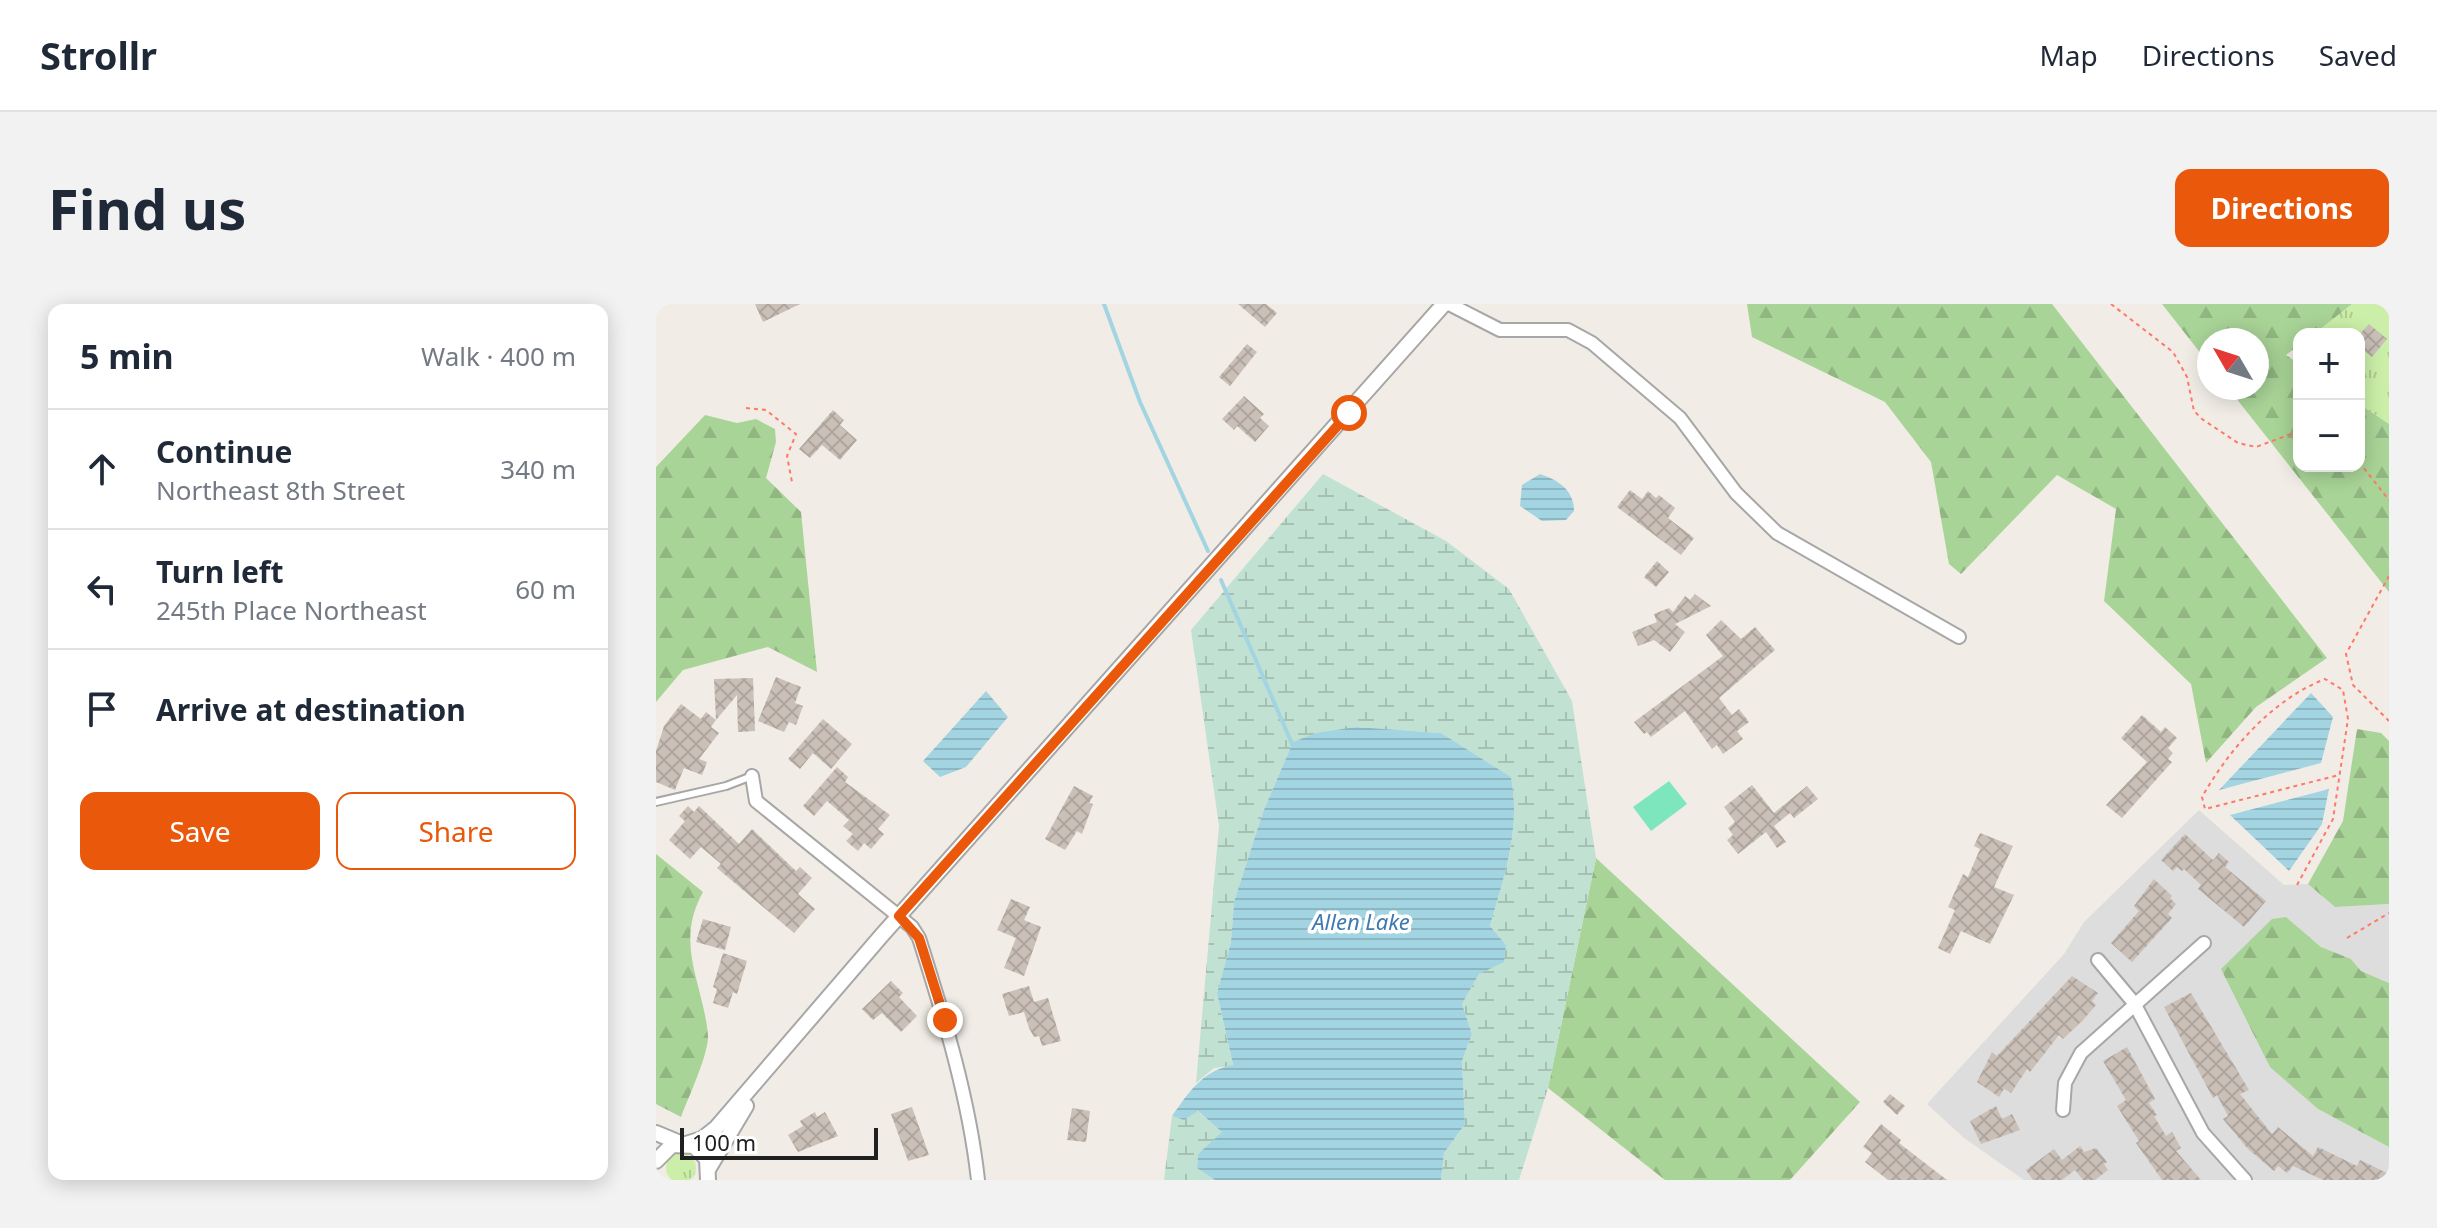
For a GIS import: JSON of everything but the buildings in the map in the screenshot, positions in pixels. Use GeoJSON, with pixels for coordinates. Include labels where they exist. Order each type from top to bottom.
{"type":"FeatureCollection","features":[{"type":"Feature","properties":{"kind":"street"},"geometry":{"type":"LineString","coordinates":[[656,1161],[666,1148],[702,1139],[716,1128],[899,916],[1447,304],[1500,330],[1568,330],[1592,343],[1680,418],[1736,493],[1777,533],[1959,637]]}},
{"type":"Feature","properties":{"kind":"street"},"geometry":{"type":"LineString","coordinates":[[752,776],[756,801],[899,916],[919,938],[945,1020],[974,1148],[978,1180]]}},
{"type":"Feature","properties":{"kind":"street"},"geometry":{"type":"LineString","coordinates":[[2063,1110],[2065,1083],[2071,1067],[2134,1003],[2204,943]]}},
{"type":"Feature","properties":{"kind":"street"},"geometry":{"type":"LineString","coordinates":[[2098,960],[2134,1003],[2203,1133],[2245,1180]]}},
{"type":"Feature","properties":{"kind":"street"},"geometry":{"type":"LineString","coordinates":[[709,1176],[758,1089],[763,1074]]}},
{"type":"Feature","properties":{"kind":"street"},"geometry":{"type":"LineString","coordinates":[[656,1133],[702,1152],[709,1176]]}},
{"type":"Feature","properties":{"kind":"lane"},"geometry":{"type":"LineString","coordinates":[[656,802],[726,786],[752,776]]}},
{"type":"Feature","properties":{"kind":"path"},"geometry":{"type":"LineString","coordinates":[[2111,304],[2173,352],[2187,377],[2194,411],[2214,427],[2238,443],[2256,447],[2293,433]]}},
{"type":"Feature","properties":{"kind":"path"},"geometry":{"type":"LineString","coordinates":[[746,408],[766,410],[796,434],[787,456],[792,482]]}},
{"type":"Feature","properties":{"kind":"path"},"geometry":{"type":"LineString","coordinates":[[2365,470],[2389,500]]}},
{"type":"Feature","properties":{"kind":"path"},"geometry":{"type":"LineString","coordinates":[[2389,576],[2346,654],[2353,685],[2389,721]]}},
{"type":"Feature","properties":{"kind":"path"},"geometry":{"type":"LineString","coordinates":[[2297,885],[2333,819],[2348,719],[2343,690],[2325,679],[2297,690],[2256,727],[2221,765],[2202,797],[2205,809],[2339,775]]}},
{"type":"Feature","properties":{"kind":"path"},"geometry":{"type":"LineString","coordinates":[[2347,938],[2389,913]]}},
{"type":"Feature","properties":{"kind":"shaded area"},"geometry":{"type":"Polygon","coordinates":[[[2199,810],[2284,885],[2308,884],[2335,907],[2389,904],[2389,983],[2361,971],[2351,959],[2321,947],[2286,917],[2318,1109],[2389,1147],[2389,1180],[2024,1180],[1964,1138],[1927,1104],[2064,954],[2084,922],[2199,810]]]}},
{"type":"Feature","properties":{"kind":"green space"},"geometry":{"type":"Polygon","coordinates":[[[1747,304],[2052,304],[2327,658],[2256,707],[2206,763],[2191,684],[2104,601],[2116,509],[2057,475],[1961,574],[1949,564],[1931,462],[1885,402],[1752,337],[1747,304]]]}},
{"type":"Feature","properties":{"kind":"green space"},"geometry":{"type":"Polygon","coordinates":[[[2162,304],[2352,304],[2322,328],[2293,328],[2293,350],[2286,355],[2293,360],[2293,470],[2237,400],[2269,400],[2269,328],[2197,328],[2197,349],[2162,304]]]}},
{"type":"Feature","properties":{"kind":"green space"},"geometry":{"type":"Polygon","coordinates":[[[2352,304],[2389,304],[2389,424],[2365,408],[2365,328],[2322,328],[2352,304]]]}},
{"type":"Feature","properties":{"kind":"green space"},"geometry":{"type":"Polygon","coordinates":[[[2365,408],[2389,424],[2389,592],[2294,472],[2365,472],[2365,408]]]}},
{"type":"Feature","properties":{"kind":"green space"},"geometry":{"type":"Polygon","coordinates":[[[705,415],[737,423],[756,419],[775,429],[776,442],[766,478],[801,512],[817,672],[768,647],[683,670],[656,702],[656,467],[705,415]]]}},
{"type":"Feature","properties":{"kind":"green space"},"geometry":{"type":"Polygon","coordinates":[[[1323,474],[1446,541],[1509,589],[1572,701],[1596,858],[1548,1088],[1519,1180],[1441,1180],[1444,1153],[1465,1124],[1462,1061],[1472,1034],[1462,1004],[1479,974],[1506,945],[1490,926],[1510,853],[1514,796],[1511,777],[1441,733],[1356,727],[1293,742],[1263,812],[1234,902],[1231,942],[1217,993],[1233,1066],[1214,1068],[1196,1083],[1219,826],[1191,630],[1323,474]]]}},
{"type":"Feature","properties":{"kind":"green space"},"geometry":{"type":"Polygon","coordinates":[[[2357,729],[2381,733],[2389,741],[2389,904],[2335,907],[2308,884],[2343,821],[2357,729]]]}},
{"type":"Feature","properties":{"kind":"green space"},"geometry":{"type":"Polygon","coordinates":[[[1669,781],[1687,804],[1651,831],[1633,807],[1669,781]]]}},
{"type":"Feature","properties":{"kind":"green space"},"geometry":{"type":"Polygon","coordinates":[[[656,854],[703,892],[691,929],[691,946],[708,1035],[702,1064],[681,1117],[656,1104],[656,854]]]}},
{"type":"Feature","properties":{"kind":"green space"},"geometry":{"type":"Polygon","coordinates":[[[1596,858],[1860,1102],[1790,1180],[1665,1180],[1548,1088],[1596,858]]]}},
{"type":"Feature","properties":{"kind":"green space"},"geometry":{"type":"Polygon","coordinates":[[[2286,917],[2321,947],[2351,959],[2361,971],[2389,983],[2389,1147],[2318,1109],[2270,1067],[2221,969],[2272,919],[2286,917]]]}},
{"type":"Feature","properties":{"kind":"green space"},"geometry":{"type":"Polygon","coordinates":[[[1197,1111],[1223,1132],[1198,1154],[1197,1168],[1215,1180],[1164,1180],[1172,1116],[1184,1120],[1197,1111]]]}},
{"type":"Feature","properties":{"kind":"green space"},"geometry":{"type":"Polygon","coordinates":[[[681,1153],[687,1154],[695,1162],[695,1174],[687,1182],[681,1183],[675,1182],[667,1174],[666,1168],[667,1162],[675,1154],[681,1153]]]}},
{"type":"Feature","properties":{"kind":"water"},"geometry":{"type":"Polygon","coordinates":[[[1540,474],[1559,483],[1571,497],[1574,511],[1566,520],[1542,521],[1520,506],[1522,485],[1540,474]]]}},
{"type":"Feature","properties":{"kind":"water"},"geometry":{"type":"Polygon","coordinates":[[[986,691],[1008,717],[966,767],[940,777],[923,761],[986,691]]]}},
{"type":"Feature","properties":{"kind":"water"},"geometry":{"type":"Polygon","coordinates":[[[2311,693],[2333,717],[2321,763],[2219,790],[2311,693]]]}},
{"type":"Feature","properties":{"kind":"water","name":"Allen Lake"},"geometry":{"type":"Polygon","coordinates":[[[1356,727],[1441,733],[1511,777],[1514,796],[1512,834],[1490,926],[1506,945],[1504,962],[1479,974],[1462,1004],[1472,1034],[1462,1061],[1465,1124],[1444,1153],[1441,1180],[1215,1180],[1197,1168],[1198,1154],[1222,1132],[1198,1111],[1184,1120],[1172,1116],[1205,1077],[1233,1065],[1217,993],[1231,942],[1234,902],[1263,812],[1293,742],[1316,733],[1356,727]]]}},
{"type":"Feature","properties":{"kind":"water"},"geometry":{"type":"Polygon","coordinates":[[[2329,789],[2322,824],[2289,871],[2230,815],[2329,789]]]}},
{"type":"Feature","properties":{"kind":"waterway"},"geometry":{"type":"LineString","coordinates":[[1104,304],[1140,402],[1208,551]]}},
{"type":"Feature","properties":{"kind":"waterway"},"geometry":{"type":"LineString","coordinates":[[1221,580],[1293,746]]}},
{"type":"Feature","properties":{"kind":"route"},"geometry":{"type":"LineString","coordinates":[[945,1020],[919,938],[899,916],[1349,413]]}}]}
